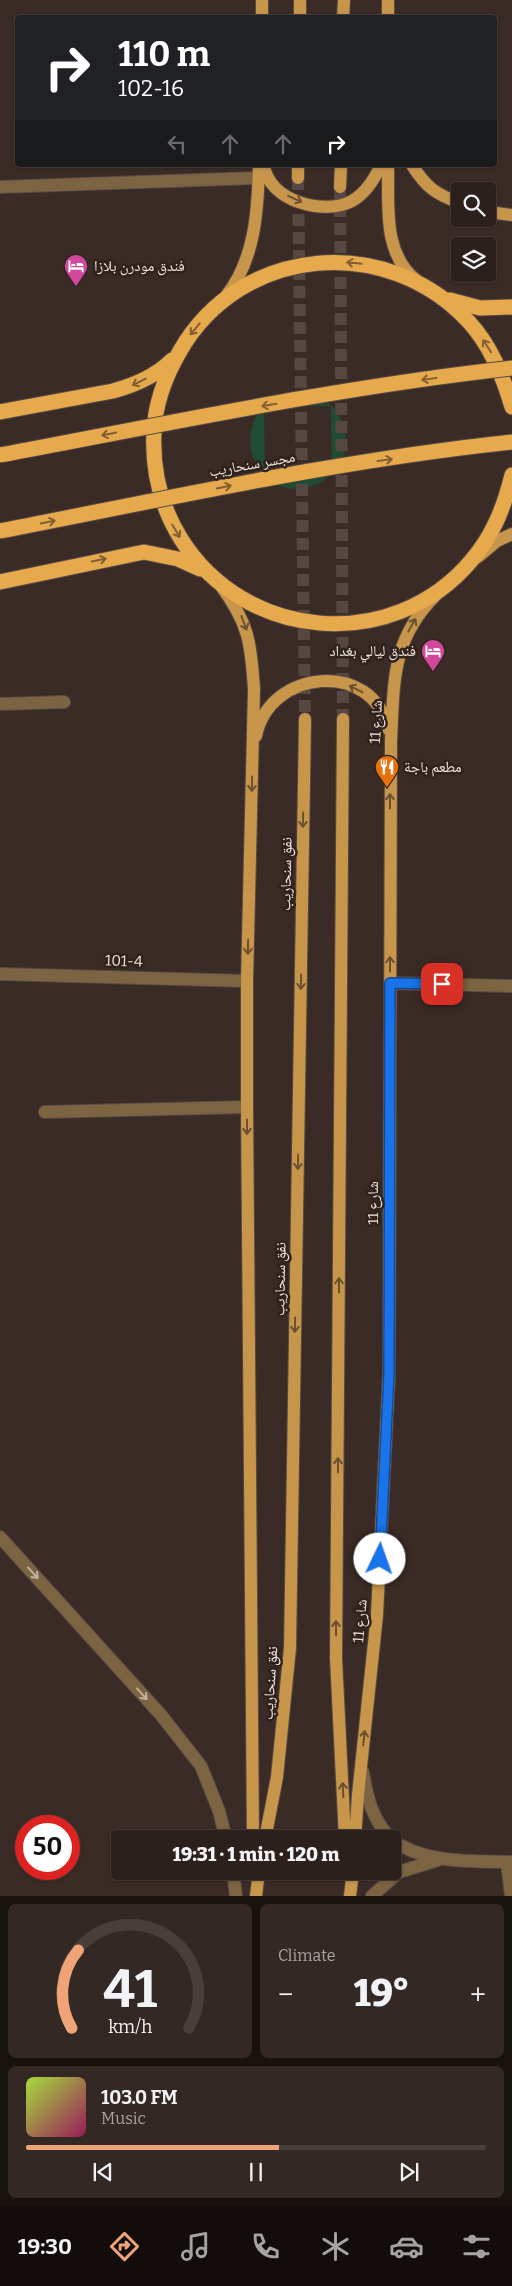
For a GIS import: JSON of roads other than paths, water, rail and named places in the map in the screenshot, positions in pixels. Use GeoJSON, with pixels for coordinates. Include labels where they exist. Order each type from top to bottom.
{"type":"FeatureCollection","features":[{"type":"Feature","properties":{"kind":"highway"},"geometry":{"type":"LineString","coordinates":[[215,579],[190,552],[173,525],[161,495],[154,463],[154,430],[159,398],[170,368],[178,353],[202,321],[233,294],[261,278],[300,265],[349,262],[397,273],[420,283],[447,300],[470,323],[489,349],[503,378],[512,407]]}},
{"type":"Feature","properties":{"kind":"highway"},"geometry":{"type":"LineString","coordinates":[[439,296],[458,304],[480,308],[512,307]]}},
{"type":"Feature","properties":{"kind":"highway"},"geometry":{"type":"LineString","coordinates":[[0,412],[131,386],[156,373],[178,353]]}},
{"type":"Feature","properties":{"kind":"highway"},"geometry":{"type":"LineString","coordinates":[[0,455],[240,410],[364,389],[512,368]]}},
{"type":"Feature","properties":{"kind":"highway","name":"مجسر سنحاريب"},"geometry":{"type":"LineString","coordinates":[[0,531],[354,464],[512,442]]}},
{"type":"Feature","properties":{"kind":"highway"},"geometry":{"type":"LineString","coordinates":[[0,582],[144,552],[178,559],[194,565],[237,596],[266,611],[296,621],[328,624],[360,623],[392,615],[422,602],[461,572],[490,534],[505,505],[512,475]]}},
{"type":"Feature","properties":{"kind":"main road"},"geometry":{"type":"LineString","coordinates":[[262,0],[262,15]]}},
{"type":"Feature","properties":{"kind":"main road"},"geometry":{"type":"LineString","coordinates":[[300,0],[300,15]]}},
{"type":"Feature","properties":{"kind":"main road"},"geometry":{"type":"LineString","coordinates":[[343,15],[344,0]]}},
{"type":"Feature","properties":{"kind":"main road"},"geometry":{"type":"LineString","coordinates":[[388,0],[388,15]]}},
{"type":"Feature","properties":{"kind":"main road"},"geometry":{"type":"LineString","coordinates":[[264,167],[265,173],[275,188],[292,200],[310,205],[331,206],[352,201],[374,179],[380,167]]}},
{"type":"Feature","properties":{"kind":"main road"},"geometry":{"type":"LineString","coordinates":[[298,167],[298,178]]}},
{"type":"Feature","properties":{"kind":"main road"},"geometry":{"type":"LineString","coordinates":[[340,188],[341,167]]}},
{"type":"Feature","properties":{"kind":"main road"},"geometry":{"type":"LineString","coordinates":[[388,167],[390,228],[394,248],[408,274],[420,283]]}},
{"type":"Feature","properties":{"kind":"main road"},"geometry":{"type":"LineString","coordinates":[[413,167],[424,183],[451,200]]}},
{"type":"Feature","properties":{"kind":"main road"},"geometry":{"type":"LineString","coordinates":[[218,306],[240,274],[252,242],[259,171]]}},
{"type":"Feature","properties":{"kind":"main road"},"geometry":{"type":"LineString","coordinates":[[496,213],[512,215]]}},
{"type":"Feature","properties":{"kind":"main road"},"geometry":{"type":"LineString","coordinates":[[461,572],[498,541],[512,534]]}},
{"type":"Feature","properties":{"kind":"main road"},"geometry":{"type":"LineString","coordinates":[[215,579],[244,621],[251,648],[254,688],[247,1107],[253,1830]]}},
{"type":"Feature","properties":{"kind":"main road","name":"شارع 11"},"geometry":{"type":"LineString","coordinates":[[357,1830],[361,1764],[377,1615],[389,1374],[391,741],[395,668],[412,624],[427,604],[448,583]]}},
{"type":"Feature","properties":{"kind":"main road"},"geometry":{"type":"LineString","coordinates":[[253,752],[257,731],[265,715],[278,698],[293,687],[310,682],[331,681],[351,685],[369,695],[381,708],[391,741]]}},
{"type":"Feature","properties":{"kind":"main road","name":"نفق سنحاريب"},"geometry":{"type":"LineString","coordinates":[[267,1830],[278,1769],[290,1648],[305,719]]}},
{"type":"Feature","properties":{"kind":"main road"},"geometry":{"type":"LineString","coordinates":[[343,719],[336,1658],[345,1830]]}},
{"type":"Feature","properties":{"kind":"main road"},"geometry":{"type":"LineString","coordinates":[[254,1880],[255,1896]]}},
{"type":"Feature","properties":{"kind":"main road"},"geometry":{"type":"LineString","coordinates":[[255,1896],[257,1880]]}},
{"type":"Feature","properties":{"kind":"main road"},"geometry":{"type":"LineString","coordinates":[[347,1880],[349,1896]]}},
{"type":"Feature","properties":{"kind":"main road"},"geometry":{"type":"LineString","coordinates":[[349,1896],[352,1880]]}},
{"type":"Feature","properties":{"kind":"street"},"geometry":{"type":"LineString","coordinates":[[0,187],[259,171]]}},
{"type":"Feature","properties":{"kind":"street"},"geometry":{"type":"LineString","coordinates":[[0,704],[64,702]]}},
{"type":"Feature","properties":{"kind":"street","name":"101-4"},"geometry":{"type":"LineString","coordinates":[[0,974],[248,981]]}},
{"type":"Feature","properties":{"kind":"street"},"geometry":{"type":"LineString","coordinates":[[390,983],[512,986]]}},
{"type":"Feature","properties":{"kind":"street"},"geometry":{"type":"LineString","coordinates":[[45,1112],[247,1107]]}},
{"type":"Feature","properties":{"kind":"street"},"geometry":{"type":"LineString","coordinates":[[0,1537],[161,1715],[201,1766],[219,1811],[224,1830]]}},
{"type":"Feature","properties":{"kind":"street"},"geometry":{"type":"LineString","coordinates":[[361,1764],[367,1799],[376,1820],[384,1830]]}},
{"type":"Feature","properties":{"kind":"street"},"geometry":{"type":"LineString","coordinates":[[401,1846],[421,1854],[442,1858],[509,1862],[511,1896]]}},
{"type":"Feature","properties":{"kind":"street"},"geometry":{"type":"LineString","coordinates":[[372,1896],[399,1872],[442,1858]]}},
{"type":"Feature","properties":{"kind":"street"},"geometry":{"type":"LineString","coordinates":[[234,1880],[236,1896]]}},
{"type":"Feature","properties":{"kind":"tunnel"},"geometry":{"type":"LineString","coordinates":[[298,178],[305,719]]}},
{"type":"Feature","properties":{"kind":"tunnel"},"geometry":{"type":"LineString","coordinates":[[340,187],[343,719]]}},
{"type":"Feature","properties":{"kind":"place","name":"فندق مودرن بلازا"},"geometry":{"type":"Point","coordinates":[76,287]}},
{"type":"Feature","properties":{"kind":"place","name":"فندق ليالي بغداد"},"geometry":{"type":"Point","coordinates":[433,672]}},
{"type":"Feature","properties":{"kind":"place","name":"مطعم باجة"},"geometry":{"type":"Point","coordinates":[387,788]}}]}
